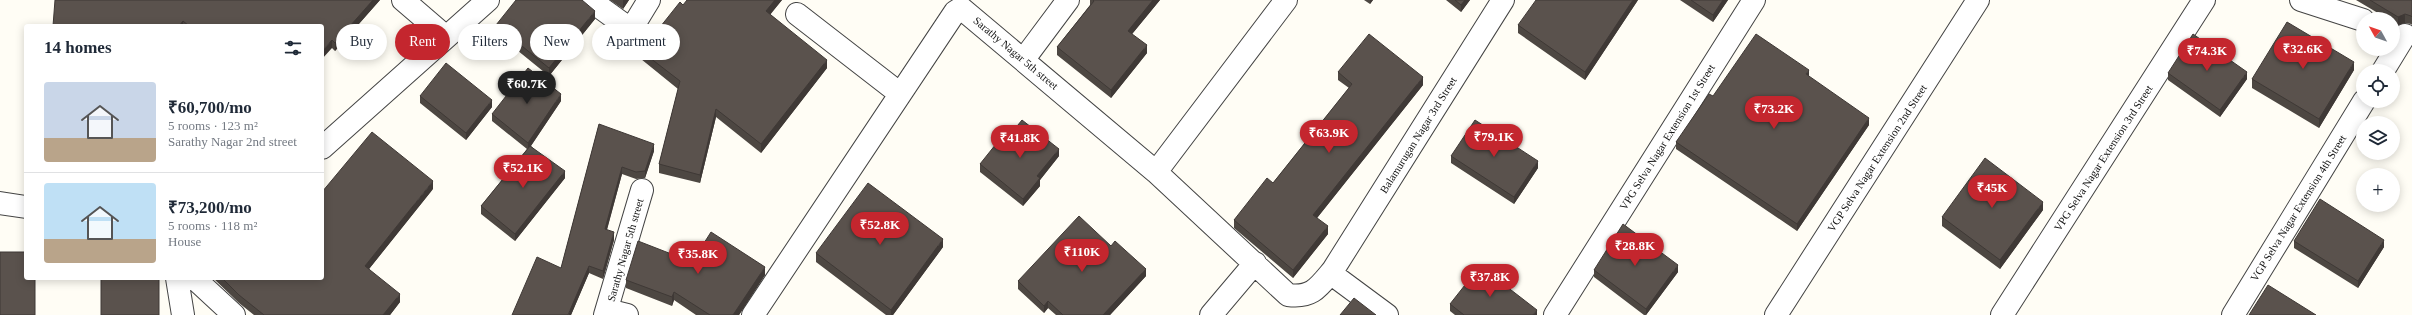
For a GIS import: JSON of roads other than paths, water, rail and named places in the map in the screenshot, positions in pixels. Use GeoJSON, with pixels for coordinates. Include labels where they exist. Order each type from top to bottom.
{"type":"FeatureCollection","features":[{"type":"Feature","properties":{"kind":"street"},"geometry":{"type":"LineString","coordinates":[[403,0],[431,24]]}},
{"type":"Feature","properties":{"kind":"street"},"geometry":{"type":"LineString","coordinates":[[450,32],[488,0]]}},
{"type":"Feature","properties":{"kind":"street"},"geometry":{"type":"LineString","coordinates":[[590,0],[623,24],[631,26],[635,23],[648,0]]}},
{"type":"Feature","properties":{"kind":"street"},"geometry":{"type":"LineString","coordinates":[[1024,60],[1068,0]]}},
{"type":"Feature","properties":{"kind":"street"},"geometry":{"type":"LineString","coordinates":[[1156,172],[1286,0]]}},
{"type":"Feature","properties":{"kind":"street","name":"Balamurugan Nagar 3rd Street"},"geometry":{"type":"LineString","coordinates":[[1332,270],[1502,0]]}},
{"type":"Feature","properties":{"kind":"street","name":"VPG Selva Nagar Extension 1st Street"},"geometry":{"type":"LineString","coordinates":[[1555,315],[1754,0]]}},
{"type":"Feature","properties":{"kind":"street","name":"VGP Selva Nagar Extension 2nd Street"},"geometry":{"type":"LineString","coordinates":[[1776,315],[1978,0]]}},
{"type":"Feature","properties":{"kind":"street","name":"VPG Selva Nagar Extension 3rd Street"},"geometry":{"type":"LineString","coordinates":[[2002,315],[2204,0]]}},
{"type":"Feature","properties":{"kind":"street"},"geometry":{"type":"LineString","coordinates":[[2301,0],[2332,4],[2356,16]]}},
{"type":"Feature","properties":{"kind":"street","name":"Sarathy Nagar 5th street"},"geometry":{"type":"LineString","coordinates":[[753,315],[899,93],[955,12],[961,8],[1156,172],[1256,263],[1288,295],[1303,297],[1319,287],[1332,270]]}},
{"type":"Feature","properties":{"kind":"street"},"geometry":{"type":"LineString","coordinates":[[797,14],[899,93]]}},
{"type":"Feature","properties":{"kind":"street"},"geometry":{"type":"LineString","coordinates":[[2386,64],[2403,34]]}},
{"type":"Feature","properties":{"kind":"street"},"geometry":{"type":"LineString","coordinates":[[324,146],[419,60]]}},
{"type":"Feature","properties":{"kind":"street","name":"VGP Selva Nagar Extension 4th Street"},"geometry":{"type":"LineString","coordinates":[[2233,315],[2360,108]]}},
{"type":"Feature","properties":{"kind":"street","name":"Sarathy Nagar 5th street"},"geometry":{"type":"LineString","coordinates":[[613,313],[642,190]]}},
{"type":"Feature","properties":{"kind":"street"},"geometry":{"type":"LineString","coordinates":[[0,203],[24,207]]}},
{"type":"Feature","properties":{"kind":"street"},"geometry":{"type":"LineString","coordinates":[[1211,315],[1256,263]]}},
{"type":"Feature","properties":{"kind":"street"},"geometry":{"type":"LineString","coordinates":[[1332,270],[1337,278],[1387,315]]}},
{"type":"Feature","properties":{"kind":"street"},"geometry":{"type":"LineString","coordinates":[[177,280],[183,315]]}},
{"type":"Feature","properties":{"kind":"street"},"geometry":{"type":"LineString","coordinates":[[196,280],[234,315]]}}]}
